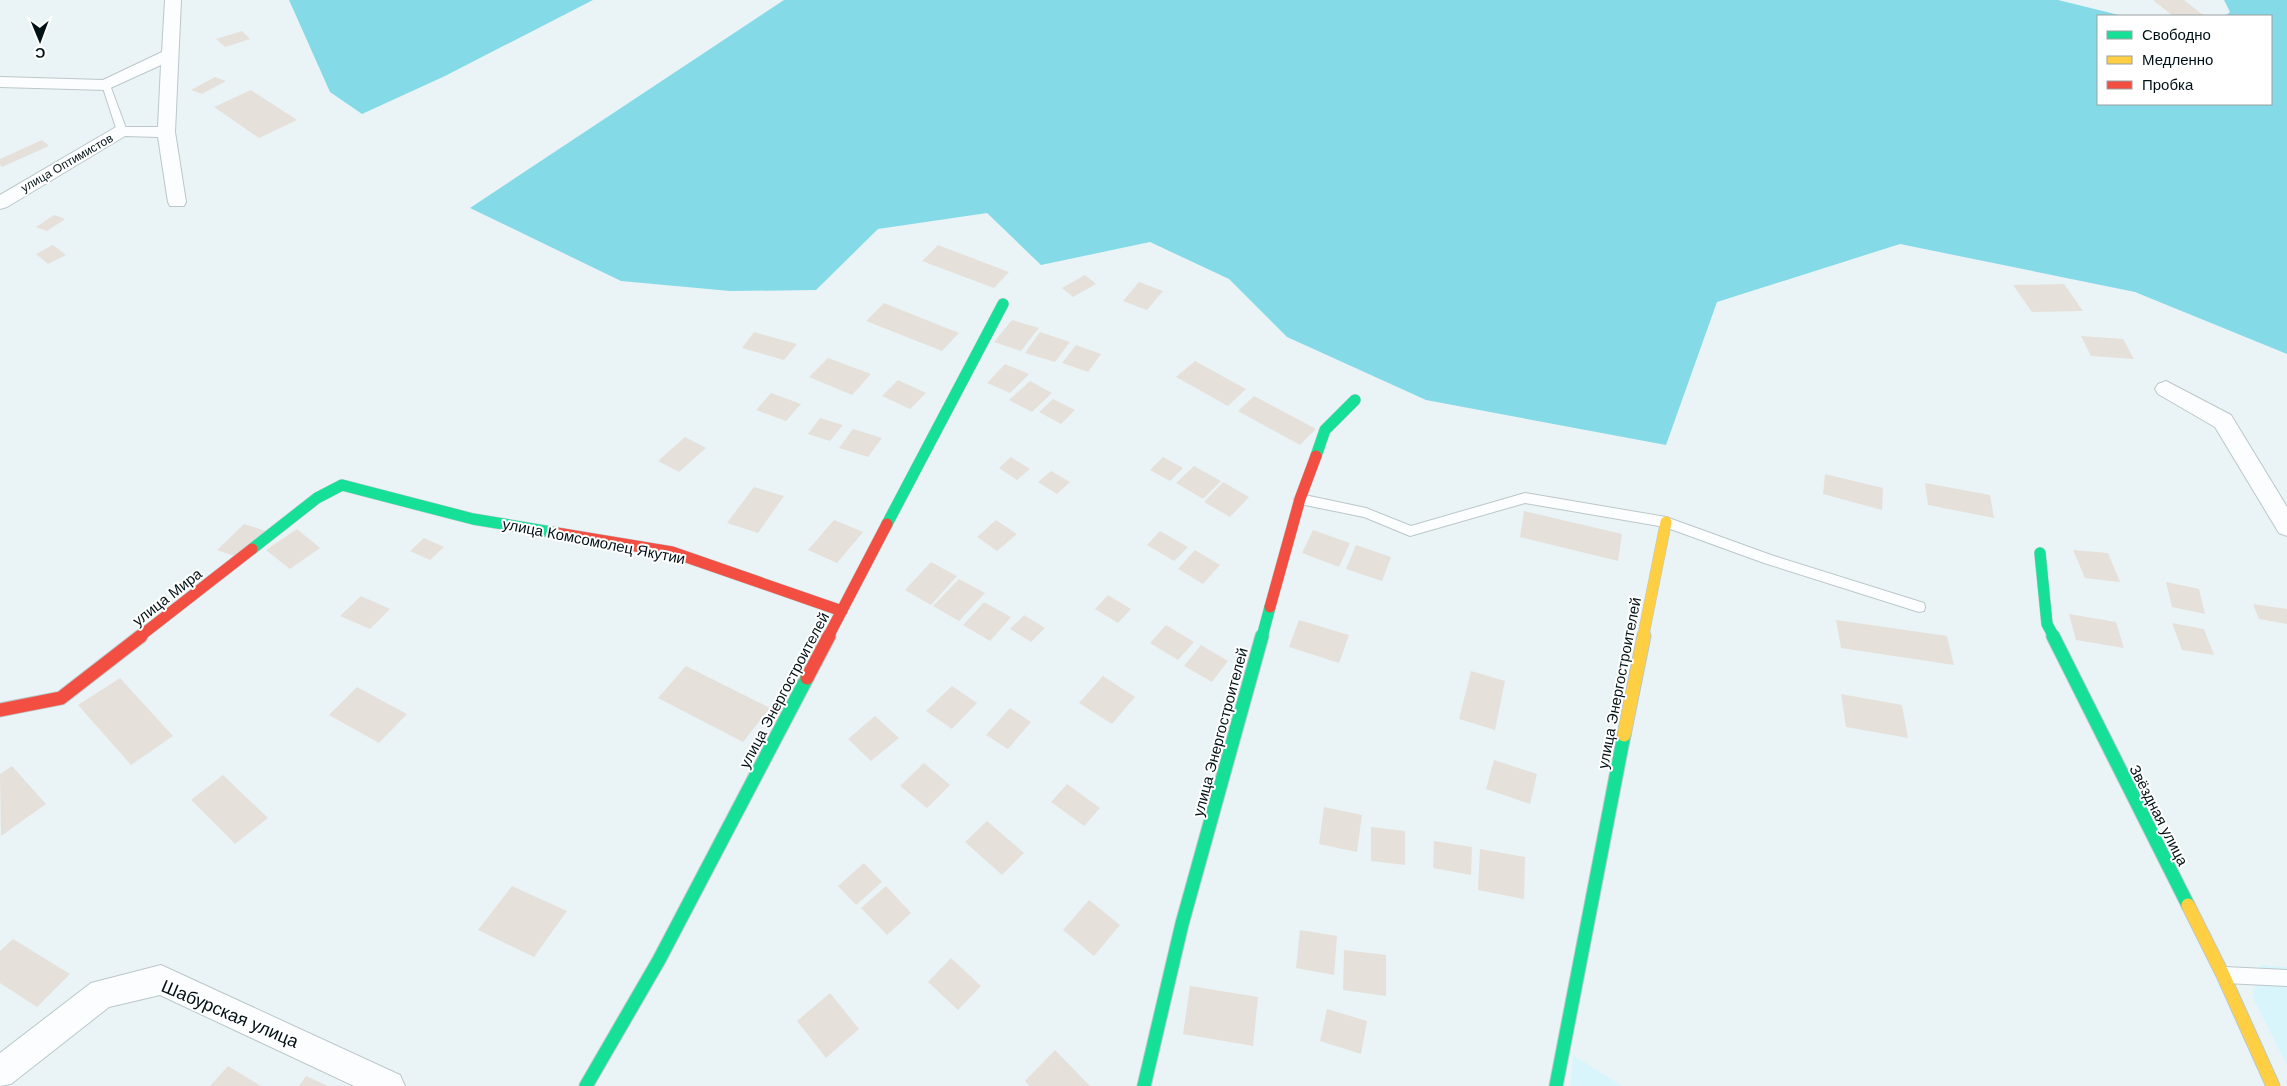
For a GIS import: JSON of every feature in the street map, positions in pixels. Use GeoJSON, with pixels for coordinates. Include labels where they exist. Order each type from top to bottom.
{"type":"FeatureCollection","features":[{"type":"Feature","properties":{"kind":"street"},"geometry":{"type":"LineString","coordinates":[[173,0],[166,132],[177,202]]}},
{"type":"Feature","properties":{"kind":"street"},"geometry":{"type":"LineString","coordinates":[[0,82],[106,85],[170,55]]}},
{"type":"Feature","properties":{"kind":"street","name":"улица Оптимистов"},"geometry":{"type":"LineString","coordinates":[[0,203],[122,131],[166,132]]}},
{"type":"Feature","properties":{"kind":"street","name":"улица Энергостроителей"},"geometry":{"type":"LineString","coordinates":[[586,1086],[659,960],[1003,304]]}},
{"type":"Feature","properties":{"kind":"street"},"geometry":{"type":"LineString","coordinates":[[2166,389],[2223,421],[2287,527]]}},
{"type":"Feature","properties":{"kind":"street","name":"улица Энергостроителей"},"geometry":{"type":"LineString","coordinates":[[1144,1086],[1182,924],[1300,499],[1325,430],[1355,400]]}},
{"type":"Feature","properties":{"kind":"street","name":"улица Комсомолец Якутии"},"geometry":{"type":"LineString","coordinates":[[342,485],[473,519],[672,552],[842,611]]}},
{"type":"Feature","properties":{"kind":"street","name":"улица Мира"},"geometry":{"type":"LineString","coordinates":[[0,710],[61,698],[317,498],[342,485]]}},
{"type":"Feature","properties":{"kind":"street","name":"улица Энергостроителей"},"geometry":{"type":"LineString","coordinates":[[1556,1086],[1666,522]]}},
{"type":"Feature","properties":{"kind":"street","name":"Звёздная улица"},"geometry":{"type":"LineString","coordinates":[[2040,553],[2046,624],[2223,975],[2273,1086]]}},
{"type":"Feature","properties":{"kind":"street","name":"Шабурская улица"},"geometry":{"type":"LineString","coordinates":[[0,1073],[102,994],[161,980],[389,1086]]}},
{"type":"Feature","properties":{"kind":"lane"},"geometry":{"type":"LineString","coordinates":[[106,85],[122,131]]}},
{"type":"Feature","properties":{"kind":"lane"},"geometry":{"type":"LineString","coordinates":[[1300,499],[1366,514],[1410,531],[1525,498],[1666,522],[1768,559],[1919,607]]}},
{"type":"Feature","properties":{"kind":"lane"},"geometry":{"type":"LineString","coordinates":[[2223,975],[2287,978]]}},
{"type":"Feature","properties":{"kind":"shaded area"},"geometry":{"type":"Polygon","coordinates":[[[289,0],[593,0],[445,76],[362,114],[330,92],[289,0]]]}},
{"type":"Feature","properties":{"kind":"shaded area"},"geometry":{"type":"Polygon","coordinates":[[[784,0],[2058,0],[2119,15],[2097,15],[2097,105],[2272,105],[2272,15],[2226,15],[2230,12],[2224,0],[2287,0],[2287,354],[2135,292],[1900,244],[1717,302],[1666,445],[1426,400],[1287,337],[1229,279],[1150,242],[1041,265],[987,213],[878,229],[816,290],[730,291],[621,281],[470,208],[784,0]]]}},
{"type":"Feature","properties":{"kind":"shaded area"},"geometry":{"type":"Polygon","coordinates":[[[2261,965],[2287,967],[2287,1065],[2252,996],[2261,965]]]}},
{"type":"Feature","properties":{"kind":"shaded area"},"geometry":{"type":"Polygon","coordinates":[[[1573,1055],[1622,1086],[1571,1086],[1573,1055]]]}},
{"type":"Feature","properties":{"kind":"building"},"geometry":{"type":"Polygon","coordinates":[[[2153,0],[2184,0],[2203,15],[2172,15],[2153,0]]]}},
{"type":"Feature","properties":{"kind":"building"},"geometry":{"type":"Polygon","coordinates":[[[242,31],[250,39],[225,47],[216,39],[242,31]]]}},
{"type":"Feature","properties":{"kind":"building"},"geometry":{"type":"Polygon","coordinates":[[[215,77],[226,81],[202,94],[191,90],[215,77]]]}},
{"type":"Feature","properties":{"kind":"building"},"geometry":{"type":"Polygon","coordinates":[[[251,90],[297,120],[259,138],[214,107],[251,90]]]}},
{"type":"Feature","properties":{"kind":"building"},"geometry":{"type":"Polygon","coordinates":[[[42,140],[49,146],[2,167],[0,165],[0,159],[42,140]]]}},
{"type":"Feature","properties":{"kind":"building"},"geometry":{"type":"Polygon","coordinates":[[[54,215],[65,219],[47,231],[36,227],[54,215]]]}},
{"type":"Feature","properties":{"kind":"building"},"geometry":{"type":"Polygon","coordinates":[[[53,245],[66,255],[48,264],[36,254],[53,245]]]}},
{"type":"Feature","properties":{"kind":"building"},"geometry":{"type":"Polygon","coordinates":[[[938,245],[1009,272],[994,288],[922,261],[938,245]]]}},
{"type":"Feature","properties":{"kind":"building"},"geometry":{"type":"Polygon","coordinates":[[[1085,275],[1096,284],[1073,297],[1062,288],[1085,275]]]}},
{"type":"Feature","properties":{"kind":"building"},"geometry":{"type":"Polygon","coordinates":[[[1139,282],[1163,291],[1147,310],[1123,301],[1139,282]]]}},
{"type":"Feature","properties":{"kind":"building"},"geometry":{"type":"Polygon","coordinates":[[[2064,284],[2083,311],[2032,312],[2013,285],[2064,284]]]}},
{"type":"Feature","properties":{"kind":"building"},"geometry":{"type":"Polygon","coordinates":[[[884,303],[959,333],[942,351],[866,321],[884,303]]]}},
{"type":"Feature","properties":{"kind":"building"},"geometry":{"type":"Polygon","coordinates":[[[1012,320],[1039,328],[1021,351],[994,342],[1012,320]]]}},
{"type":"Feature","properties":{"kind":"building"},"geometry":{"type":"Polygon","coordinates":[[[754,332],[797,344],[784,360],[742,348],[754,332]]]}},
{"type":"Feature","properties":{"kind":"building"},"geometry":{"type":"Polygon","coordinates":[[[1040,332],[1070,342],[1055,362],[1025,353],[1040,332]]]}},
{"type":"Feature","properties":{"kind":"building"},"geometry":{"type":"Polygon","coordinates":[[[2081,336],[2123,339],[2134,359],[2091,356],[2081,336]]]}},
{"type":"Feature","properties":{"kind":"building"},"geometry":{"type":"Polygon","coordinates":[[[1076,345],[1101,354],[1088,372],[1062,363],[1076,345]]]}},
{"type":"Feature","properties":{"kind":"building"},"geometry":{"type":"Polygon","coordinates":[[[828,358],[871,374],[852,395],[809,377],[828,358]]]}},
{"type":"Feature","properties":{"kind":"building"},"geometry":{"type":"Polygon","coordinates":[[[1195,361],[1246,389],[1228,406],[1176,377],[1195,361]]]}},
{"type":"Feature","properties":{"kind":"building"},"geometry":{"type":"Polygon","coordinates":[[[1005,364],[1029,374],[1010,393],[987,383],[1005,364]]]}},
{"type":"Feature","properties":{"kind":"building"},"geometry":{"type":"Polygon","coordinates":[[[898,380],[926,393],[910,409],[882,396],[898,380]]]}},
{"type":"Feature","properties":{"kind":"building"},"geometry":{"type":"Polygon","coordinates":[[[1030,381],[1052,393],[1032,412],[1009,400],[1030,381]]]}},
{"type":"Feature","properties":{"kind":"building"},"geometry":{"type":"Polygon","coordinates":[[[771,393],[801,404],[786,421],[756,410],[771,393]]]}},
{"type":"Feature","properties":{"kind":"building"},"geometry":{"type":"Polygon","coordinates":[[[1254,396],[1316,429],[1300,445],[1238,411],[1254,396]]]}},
{"type":"Feature","properties":{"kind":"building"},"geometry":{"type":"Polygon","coordinates":[[[1053,399],[1075,410],[1061,424],[1039,412],[1053,399]]]}},
{"type":"Feature","properties":{"kind":"building"},"geometry":{"type":"Polygon","coordinates":[[[820,418],[843,425],[830,441],[808,434],[820,418]]]}},
{"type":"Feature","properties":{"kind":"building"},"geometry":{"type":"Polygon","coordinates":[[[853,429],[882,438],[868,457],[839,448],[853,429]]]}},
{"type":"Feature","properties":{"kind":"building"},"geometry":{"type":"Polygon","coordinates":[[[685,437],[706,448],[679,472],[658,461],[685,437]]]}},
{"type":"Feature","properties":{"kind":"building"},"geometry":{"type":"Polygon","coordinates":[[[1011,457],[1030,469],[1017,480],[999,468],[1011,457]]]}},
{"type":"Feature","properties":{"kind":"building"},"geometry":{"type":"Polygon","coordinates":[[[1163,457],[1183,468],[1170,481],[1150,470],[1163,457]]]}},
{"type":"Feature","properties":{"kind":"building"},"geometry":{"type":"Polygon","coordinates":[[[1194,466],[1221,481],[1203,499],[1176,483],[1194,466]]]}},
{"type":"Feature","properties":{"kind":"building"},"geometry":{"type":"Polygon","coordinates":[[[1051,471],[1070,482],[1057,494],[1038,482],[1051,471]]]}},
{"type":"Feature","properties":{"kind":"building"},"geometry":{"type":"Polygon","coordinates":[[[1825,474],[1883,488],[1882,510],[1823,494],[1825,474]]]}},
{"type":"Feature","properties":{"kind":"building"},"geometry":{"type":"Polygon","coordinates":[[[1223,482],[1249,497],[1230,517],[1204,502],[1223,482]]]}},
{"type":"Feature","properties":{"kind":"building"},"geometry":{"type":"Polygon","coordinates":[[[1925,483],[1990,495],[1994,518],[1928,505],[1925,483]]]}},
{"type":"Feature","properties":{"kind":"building"},"geometry":{"type":"Polygon","coordinates":[[[754,487],[784,496],[758,533],[727,523],[754,487]]]}},
{"type":"Feature","properties":{"kind":"building"},"geometry":{"type":"Polygon","coordinates":[[[1524,511],[1622,534],[1618,561],[1520,537],[1524,511]]]}},
{"type":"Feature","properties":{"kind":"building"},"geometry":{"type":"Polygon","coordinates":[[[834,520],[863,532],[837,563],[808,550],[834,520]]]}},
{"type":"Feature","properties":{"kind":"building"},"geometry":{"type":"Polygon","coordinates":[[[996,520],[1017,534],[997,551],[977,537],[996,520]]]}},
{"type":"Feature","properties":{"kind":"building"},"geometry":{"type":"Polygon","coordinates":[[[244,524],[266,531],[240,558],[217,550],[244,524]]]}},
{"type":"Feature","properties":{"kind":"building"},"geometry":{"type":"Polygon","coordinates":[[[297,529],[320,548],[290,569],[266,550],[297,529]]]}},
{"type":"Feature","properties":{"kind":"building"},"geometry":{"type":"Polygon","coordinates":[[[1313,530],[1350,543],[1339,567],[1302,553],[1313,530]]]}},
{"type":"Feature","properties":{"kind":"building"},"geometry":{"type":"Polygon","coordinates":[[[1160,531],[1188,547],[1174,561],[1147,545],[1160,531]]]}},
{"type":"Feature","properties":{"kind":"building"},"geometry":{"type":"Polygon","coordinates":[[[424,538],[444,547],[430,560],[410,551],[424,538]]]}},
{"type":"Feature","properties":{"kind":"building"},"geometry":{"type":"Polygon","coordinates":[[[1356,545],[1391,557],[1382,581],[1346,569],[1356,545]]]}},
{"type":"Feature","properties":{"kind":"building"},"geometry":{"type":"Polygon","coordinates":[[[1195,550],[1220,565],[1203,584],[1178,569],[1195,550]]]}},
{"type":"Feature","properties":{"kind":"building"},"geometry":{"type":"Polygon","coordinates":[[[2073,550],[2108,553],[2120,582],[2085,578],[2073,550]]]}},
{"type":"Feature","properties":{"kind":"building"},"geometry":{"type":"Polygon","coordinates":[[[931,562],[957,576],[931,605],[905,590],[931,562]]]}},
{"type":"Feature","properties":{"kind":"building"},"geometry":{"type":"Polygon","coordinates":[[[959,579],[985,593],[959,621],[933,606],[959,579]]]}},
{"type":"Feature","properties":{"kind":"building"},"geometry":{"type":"Polygon","coordinates":[[[2166,582],[2199,589],[2205,614],[2172,607],[2166,582]]]}},
{"type":"Feature","properties":{"kind":"building"},"geometry":{"type":"Polygon","coordinates":[[[1108,595],[1131,609],[1118,623],[1095,609],[1108,595]]]}},
{"type":"Feature","properties":{"kind":"building"},"geometry":{"type":"Polygon","coordinates":[[[361,596],[390,609],[370,629],[340,616],[361,596]]]}},
{"type":"Feature","properties":{"kind":"building"},"geometry":{"type":"Polygon","coordinates":[[[984,602],[1011,617],[990,641],[963,625],[984,602]]]}},
{"type":"Feature","properties":{"kind":"building"},"geometry":{"type":"Polygon","coordinates":[[[2253,604],[2287,609],[2287,624],[2259,619],[2253,604]]]}},
{"type":"Feature","properties":{"kind":"building"},"geometry":{"type":"Polygon","coordinates":[[[2069,614],[2116,622],[2124,648],[2076,640],[2069,614]]]}},
{"type":"Feature","properties":{"kind":"building"},"geometry":{"type":"Polygon","coordinates":[[[1024,615],[1045,628],[1031,642],[1010,629],[1024,615]]]}},
{"type":"Feature","properties":{"kind":"building"},"geometry":{"type":"Polygon","coordinates":[[[1299,620],[1349,635],[1339,663],[1289,647],[1299,620]]]}},
{"type":"Feature","properties":{"kind":"building"},"geometry":{"type":"Polygon","coordinates":[[[1836,620],[1947,636],[1954,665],[1841,648],[1836,620]]]}},
{"type":"Feature","properties":{"kind":"building"},"geometry":{"type":"Polygon","coordinates":[[[2172,623],[2204,629],[2214,655],[2182,650],[2172,623]]]}},
{"type":"Feature","properties":{"kind":"building"},"geometry":{"type":"Polygon","coordinates":[[[1166,625],[1194,642],[1178,660],[1150,643],[1166,625]]]}},
{"type":"Feature","properties":{"kind":"building"},"geometry":{"type":"Polygon","coordinates":[[[1201,645],[1228,661],[1212,682],[1184,666],[1201,645]]]}},
{"type":"Feature","properties":{"kind":"building"},"geometry":{"type":"Polygon","coordinates":[[[686,666],[770,708],[743,742],[658,698],[686,666]]]}},
{"type":"Feature","properties":{"kind":"building"},"geometry":{"type":"Polygon","coordinates":[[[1471,671],[1505,681],[1495,730],[1459,719],[1471,671]]]}},
{"type":"Feature","properties":{"kind":"building"},"geometry":{"type":"Polygon","coordinates":[[[1103,676],[1135,697],[1112,724],[1079,703],[1103,676]]]}},
{"type":"Feature","properties":{"kind":"building"},"geometry":{"type":"Polygon","coordinates":[[[120,678],[173,736],[131,765],[78,705],[120,678]]]}},
{"type":"Feature","properties":{"kind":"building"},"geometry":{"type":"Polygon","coordinates":[[[952,686],[977,703],[952,729],[926,711],[952,686]]]}},
{"type":"Feature","properties":{"kind":"building"},"geometry":{"type":"Polygon","coordinates":[[[357,687],[407,714],[379,743],[329,715],[357,687]]]}},
{"type":"Feature","properties":{"kind":"building"},"geometry":{"type":"Polygon","coordinates":[[[1841,694],[1902,705],[1908,738],[1846,727],[1841,694]]]}},
{"type":"Feature","properties":{"kind":"building"},"geometry":{"type":"Polygon","coordinates":[[[1010,708],[1031,722],[1008,749],[986,735],[1010,708]]]}},
{"type":"Feature","properties":{"kind":"building"},"geometry":{"type":"Polygon","coordinates":[[[875,716],[899,738],[871,761],[848,739],[875,716]]]}},
{"type":"Feature","properties":{"kind":"building"},"geometry":{"type":"Polygon","coordinates":[[[1494,760],[1537,774],[1530,804],[1486,789],[1494,760]]]}},
{"type":"Feature","properties":{"kind":"building"},"geometry":{"type":"Polygon","coordinates":[[[924,763],[950,785],[927,808],[900,786],[924,763]]]}},
{"type":"Feature","properties":{"kind":"building"},"geometry":{"type":"Polygon","coordinates":[[[12,766],[46,804],[1,836],[0,774],[12,766]]]}},
{"type":"Feature","properties":{"kind":"building"},"geometry":{"type":"Polygon","coordinates":[[[223,775],[268,818],[235,844],[191,800],[223,775]]]}},
{"type":"Feature","properties":{"kind":"building"},"geometry":{"type":"Polygon","coordinates":[[[1067,784],[1100,808],[1084,826],[1051,802],[1067,784]]]}},
{"type":"Feature","properties":{"kind":"building"},"geometry":{"type":"Polygon","coordinates":[[[1324,807],[1362,815],[1357,852],[1319,844],[1324,807]]]}},
{"type":"Feature","properties":{"kind":"building"},"geometry":{"type":"Polygon","coordinates":[[[987,821],[1024,853],[1002,875],[965,842],[987,821]]]}},
{"type":"Feature","properties":{"kind":"building"},"geometry":{"type":"Polygon","coordinates":[[[1371,827],[1405,831],[1405,865],[1371,861],[1371,827]]]}},
{"type":"Feature","properties":{"kind":"building"},"geometry":{"type":"Polygon","coordinates":[[[1434,841],[1472,847],[1471,875],[1433,868],[1434,841]]]}},
{"type":"Feature","properties":{"kind":"building"},"geometry":{"type":"Polygon","coordinates":[[[1480,849],[1525,857],[1524,899],[1478,890],[1480,849]]]}},
{"type":"Feature","properties":{"kind":"building"},"geometry":{"type":"Polygon","coordinates":[[[864,863],[882,882],[856,905],[838,886],[864,863]]]}},
{"type":"Feature","properties":{"kind":"building"},"geometry":{"type":"Polygon","coordinates":[[[512,886],[567,911],[534,957],[478,930],[512,886]]]}},
{"type":"Feature","properties":{"kind":"building"},"geometry":{"type":"Polygon","coordinates":[[[886,886],[911,913],[887,935],[861,908],[886,886]]]}},
{"type":"Feature","properties":{"kind":"building"},"geometry":{"type":"Polygon","coordinates":[[[1089,900],[1120,925],[1094,956],[1063,930],[1089,900]]]}},
{"type":"Feature","properties":{"kind":"building"},"geometry":{"type":"Polygon","coordinates":[[[1300,930],[1337,936],[1334,975],[1296,968],[1300,930]]]}},
{"type":"Feature","properties":{"kind":"building"},"geometry":{"type":"Polygon","coordinates":[[[13,939],[70,974],[37,1007],[0,983],[0,951],[13,939]]]}},
{"type":"Feature","properties":{"kind":"building"},"geometry":{"type":"Polygon","coordinates":[[[1344,950],[1386,955],[1386,996],[1343,990],[1344,950]]]}},
{"type":"Feature","properties":{"kind":"building"},"geometry":{"type":"Polygon","coordinates":[[[951,958],[981,986],[958,1010],[928,982],[951,958]]]}},
{"type":"Feature","properties":{"kind":"building"},"geometry":{"type":"Polygon","coordinates":[[[1190,986],[1258,997],[1253,1046],[1183,1034],[1190,986]]]}},
{"type":"Feature","properties":{"kind":"building"},"geometry":{"type":"Polygon","coordinates":[[[830,993],[859,1029],[826,1058],[797,1021],[830,993]]]}},
{"type":"Feature","properties":{"kind":"building"},"geometry":{"type":"Polygon","coordinates":[[[1327,1009],[1367,1021],[1361,1054],[1320,1041],[1327,1009]]]}},
{"type":"Feature","properties":{"kind":"building"},"geometry":{"type":"Polygon","coordinates":[[[1055,1050],[1090,1086],[1029,1086],[1025,1081],[1055,1050]]]}},
{"type":"Feature","properties":{"kind":"building"},"geometry":{"type":"Polygon","coordinates":[[[228,1066],[261,1086],[210,1086],[228,1066]]]}},
{"type":"Feature","properties":{"kind":"building"},"geometry":{"type":"Polygon","coordinates":[[[306,1076],[328,1086],[299,1086],[306,1076]]]}},
{"type":"Feature","properties":{"kind":"traffic: fast"},"geometry":{"type":"LineString","coordinates":[[887,524],[1003,304]]}},
{"type":"Feature","properties":{"kind":"traffic: fast"},"geometry":{"type":"LineString","coordinates":[[1316,456],[1325,430],[1355,400]]}},
{"type":"Feature","properties":{"kind":"traffic: fast"},"geometry":{"type":"LineString","coordinates":[[252,549],[317,498],[342,485],[473,519],[557,533]]}},
{"type":"Feature","properties":{"kind":"traffic: fast"},"geometry":{"type":"LineString","coordinates":[[2040,553],[2047,624],[2188,905]]}},
{"type":"Feature","properties":{"kind":"traffic: fast"},"geometry":{"type":"LineString","coordinates":[[1144,1086],[1182,924],[1270,607]]}},
{"type":"Feature","properties":{"kind":"traffic: fast"},"geometry":{"type":"LineString","coordinates":[[586,1086],[659,960],[807,678]]}},
{"type":"Feature","properties":{"kind":"traffic: fast"},"geometry":{"type":"LineString","coordinates":[[1556,1086],[1624,735]]}},
{"type":"Feature","properties":{"kind":"traffic: slow"},"geometry":{"type":"LineString","coordinates":[[1624,735],[1666,522]]}},
{"type":"Feature","properties":{"kind":"traffic: slow"},"geometry":{"type":"LineString","coordinates":[[2188,905],[2223,975],[2273,1086]]}},
{"type":"Feature","properties":{"kind":"traffic: jam"},"geometry":{"type":"LineString","coordinates":[[1270,607],[1300,499],[1316,456]]}},
{"type":"Feature","properties":{"kind":"traffic: jam"},"geometry":{"type":"LineString","coordinates":[[807,678],[887,524]]}},
{"type":"Feature","properties":{"kind":"traffic: jam"},"geometry":{"type":"LineString","coordinates":[[557,533],[672,552],[842,611]]}},
{"type":"Feature","properties":{"kind":"traffic: jam"},"geometry":{"type":"LineString","coordinates":[[0,710],[61,698],[252,549]]}}]}
